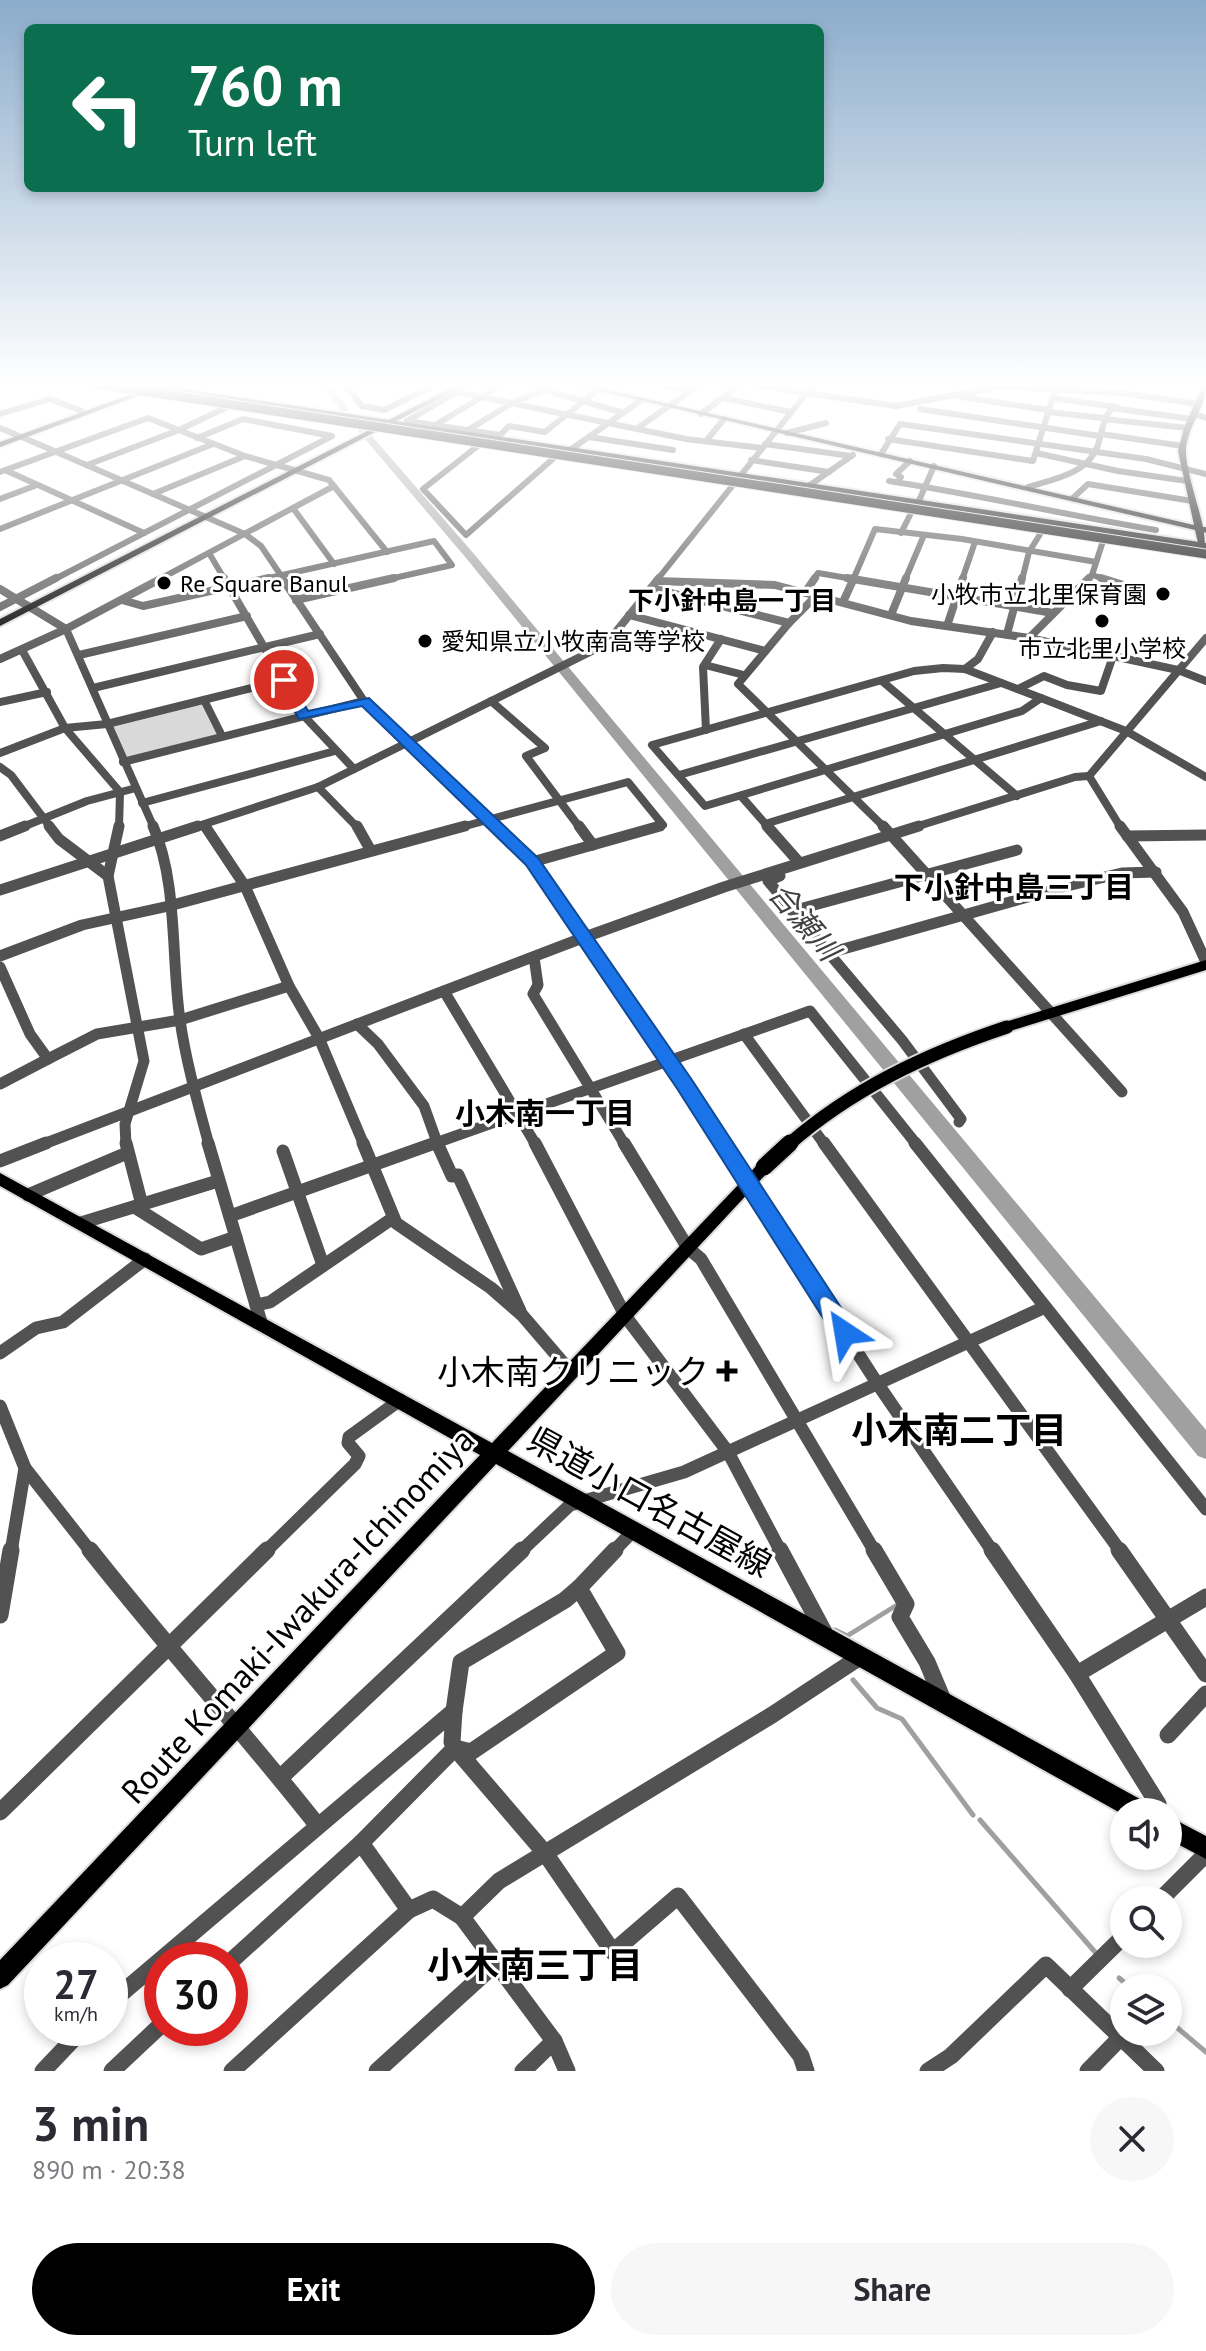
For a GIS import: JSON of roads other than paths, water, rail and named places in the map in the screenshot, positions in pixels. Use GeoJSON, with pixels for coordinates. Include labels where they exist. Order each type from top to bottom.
{"type":"FeatureCollection","features":[{"type":"Feature","properties":{"kind":"highway"},"geometry":{"type":"LineString","coordinates":[[741,482],[1205,552]]}},
{"type":"Feature","properties":{"kind":"highway"},"geometry":{"type":"LineString","coordinates":[[742,482],[792,493],[1205,552]]}},
{"type":"Feature","properties":{"kind":"highway"},"geometry":{"type":"LineString","coordinates":[[752,482],[807,487],[1103,541],[1205,552]]}},
{"type":"Feature","properties":{"kind":"highway"},"geometry":{"type":"LineString","coordinates":[[757,482],[1205,552]]}},
{"type":"Feature","properties":{"kind":"highway"},"geometry":{"type":"LineString","coordinates":[[792,493],[1155,534],[1205,552]]}},
{"type":"Feature","properties":{"kind":"main road"},"geometry":{"type":"LineString","coordinates":[[0,623],[275,482]]}},
{"type":"Feature","properties":{"kind":"main road"},"geometry":{"type":"LineString","coordinates":[[1004,482],[1204,529]]}},
{"type":"Feature","properties":{"kind":"main road"},"geometry":{"type":"LineString","coordinates":[[1187,482],[1204,529],[1205,552]]}},
{"type":"Feature","properties":{"kind":"main road","name":"Route Komaki-Iwakura-Ichinomiya"},"geometry":{"type":"LineString","coordinates":[[0,1977],[626,1317],[749,1182],[806,1128],[858,1090],[948,1045],[1206,963]]}},
{"type":"Feature","properties":{"kind":"main road","name":"県道小口名古屋線"},"geometry":{"type":"LineString","coordinates":[[0,1179],[145,1259],[259,1313],[400,1400],[1116,1798]]}},
{"type":"Feature","properties":{"kind":"main road"},"geometry":{"type":"LineString","coordinates":[[1182,1836],[1206,1851]]}},
{"type":"Feature","properties":{"kind":"street"},"geometry":{"type":"LineString","coordinates":[[29,482],[144,533]]}},
{"type":"Feature","properties":{"kind":"street"},"geometry":{"type":"LineString","coordinates":[[0,529],[120,482]]}},
{"type":"Feature","properties":{"kind":"street"},"geometry":{"type":"LineString","coordinates":[[124,482],[245,534],[261,546],[364,701],[532,862],[669,1061],[877,1383],[1077,1674],[1154,1798]]}},
{"type":"Feature","properties":{"kind":"street"},"geometry":{"type":"LineString","coordinates":[[153,494],[183,482]]}},
{"type":"Feature","properties":{"kind":"street"},"geometry":{"type":"LineString","coordinates":[[0,607],[246,482]]}},
{"type":"Feature","properties":{"kind":"street"},"geometry":{"type":"LineString","coordinates":[[330,482],[387,552]]}},
{"type":"Feature","properties":{"kind":"street"},"geometry":{"type":"LineString","coordinates":[[432,482],[423,489],[466,535],[527,482]]}},
{"type":"Feature","properties":{"kind":"street"},"geometry":{"type":"LineString","coordinates":[[0,890],[318,787],[573,663],[608,640],[734,482]]}},
{"type":"Feature","properties":{"kind":"street"},"geometry":{"type":"LineString","coordinates":[[807,487],[815,482]]}},
{"type":"Feature","properties":{"kind":"street"},"geometry":{"type":"LineString","coordinates":[[894,482],[995,497],[1027,508],[1155,534],[1159,519]]}},
{"type":"Feature","properties":{"kind":"street"},"geometry":{"type":"LineString","coordinates":[[901,533],[928,482]]}},
{"type":"Feature","properties":{"kind":"street"},"geometry":{"type":"LineString","coordinates":[[1028,487],[1041,482]]}},
{"type":"Feature","properties":{"kind":"street"},"geometry":{"type":"LineString","coordinates":[[1073,498],[1088,484],[1192,501]]}},
{"type":"Feature","properties":{"kind":"street"},"geometry":{"type":"LineString","coordinates":[[0,499],[37,485]]}},
{"type":"Feature","properties":{"kind":"street"},"geometry":{"type":"LineString","coordinates":[[0,659],[122,600],[334,486]]}},
{"type":"Feature","properties":{"kind":"street"},"geometry":{"type":"LineString","coordinates":[[293,508],[334,564]]}},
{"type":"Feature","properties":{"kind":"street"},"geometry":{"type":"LineString","coordinates":[[843,602],[875,529],[1096,562]]}},
{"type":"Feature","properties":{"kind":"street"},"geometry":{"type":"LineString","coordinates":[[1007,634],[1029,552],[1042,531]]}},
{"type":"Feature","properties":{"kind":"street"},"geometry":{"type":"LineString","coordinates":[[891,615],[924,535]]}},
{"type":"Feature","properties":{"kind":"street"},"geometry":{"type":"LineString","coordinates":[[122,600],[143,606],[434,541],[452,565],[296,600]]}},
{"type":"Feature","properties":{"kind":"street"},"geometry":{"type":"LineString","coordinates":[[1029,638],[1092,575],[1103,541]]}},
{"type":"Feature","properties":{"kind":"street"},"geometry":{"type":"LineString","coordinates":[[947,626],[975,542]]}},
{"type":"Feature","properties":{"kind":"street"},"geometry":{"type":"LineString","coordinates":[[209,553],[304,716],[354,769]]}},
{"type":"Feature","properties":{"kind":"street"},"geometry":{"type":"LineString","coordinates":[[806,591],[818,573],[1053,613]]}},
{"type":"Feature","properties":{"kind":"street"},"geometry":{"type":"LineString","coordinates":[[1092,575],[1143,591]]}},
{"type":"Feature","properties":{"kind":"street"},"geometry":{"type":"LineString","coordinates":[[654,584],[748,582],[806,591],[891,615],[1029,638],[1178,670],[1206,681]]}},
{"type":"Feature","properties":{"kind":"street"},"geometry":{"type":"LineString","coordinates":[[654,584],[789,623]]}},
{"type":"Feature","properties":{"kind":"street"},"geometry":{"type":"LineString","coordinates":[[0,589],[66,629],[159,839],[180,1020],[194,1087],[218,1181],[259,1313],[270,1302],[393,1218]]}},
{"type":"Feature","properties":{"kind":"street"},"geometry":{"type":"LineString","coordinates":[[818,594],[789,623],[738,684],[892,835],[1122,1092]]}},
{"type":"Feature","properties":{"kind":"street"},"geometry":{"type":"LineString","coordinates":[[629,615],[765,651]]}},
{"type":"Feature","properties":{"kind":"street"},"geometry":{"type":"LineString","coordinates":[[79,655],[247,616]]}},
{"type":"Feature","properties":{"kind":"street"},"geometry":{"type":"LineString","coordinates":[[965,669],[978,659],[993,632]]}},
{"type":"Feature","properties":{"kind":"street"},"geometry":{"type":"LineString","coordinates":[[93,688],[320,634]]}},
{"type":"Feature","properties":{"kind":"street"},"geometry":{"type":"LineString","coordinates":[[0,1161],[585,937],[724,887],[1075,777],[1089,776],[1206,638]]}},
{"type":"Feature","properties":{"kind":"street"},"geometry":{"type":"LineString","coordinates":[[706,730],[705,665],[721,639]]}},
{"type":"Feature","properties":{"kind":"street"},"geometry":{"type":"LineString","coordinates":[[22,650],[65,728],[120,792],[119,827],[108,876],[144,1061],[125,1124],[127,1153],[139,1207],[164,1224],[173,1235],[201,1249],[236,1237]]}},
{"type":"Feature","properties":{"kind":"street"},"geometry":{"type":"LineString","coordinates":[[1018,689],[1044,676],[1067,685],[1101,691],[1113,656]]}},
{"type":"Feature","properties":{"kind":"street"},"geometry":{"type":"LineString","coordinates":[[705,665],[744,675]]}},
{"type":"Feature","properties":{"kind":"street"},"geometry":{"type":"LineString","coordinates":[[1042,698],[1022,711],[705,806],[652,745],[914,671],[965,669],[1042,698],[1126,731],[1206,777]]}},
{"type":"Feature","properties":{"kind":"street"},"geometry":{"type":"LineString","coordinates":[[0,753],[65,728],[107,724],[284,680]]}},
{"type":"Feature","properties":{"kind":"street"},"geometry":{"type":"LineString","coordinates":[[882,681],[1017,796]]}},
{"type":"Feature","properties":{"kind":"street"},"geometry":{"type":"LineString","coordinates":[[679,775],[1001,683]]}},
{"type":"Feature","properties":{"kind":"street"},"geometry":{"type":"LineString","coordinates":[[0,702],[47,692]]}},
{"type":"Feature","properties":{"kind":"street"},"geometry":{"type":"LineString","coordinates":[[204,700],[222,736]]}},
{"type":"Feature","properties":{"kind":"street"},"geometry":{"type":"LineString","coordinates":[[123,762],[364,701]]}},
{"type":"Feature","properties":{"kind":"street"},"geometry":{"type":"LineString","coordinates":[[491,701],[545,748],[526,756],[593,845]]}},
{"type":"Feature","properties":{"kind":"street"},"geometry":{"type":"LineString","coordinates":[[765,824],[1101,721]]}},
{"type":"Feature","properties":{"kind":"street"},"geometry":{"type":"LineString","coordinates":[[142,803],[335,751]]}},
{"type":"Feature","properties":{"kind":"street"},"geometry":{"type":"LineString","coordinates":[[0,767],[11,775],[47,818],[59,839],[108,876]]}},
{"type":"Feature","properties":{"kind":"street"},"geometry":{"type":"LineString","coordinates":[[1089,776],[1127,836],[1156,872],[1199,936],[1206,963]]}},
{"type":"Feature","properties":{"kind":"street"},"geometry":{"type":"LineString","coordinates":[[0,956],[23,944],[113,914],[169,906],[628,782],[663,825],[532,862]]}},
{"type":"Feature","properties":{"kind":"street"},"geometry":{"type":"LineString","coordinates":[[318,787],[355,822],[371,851]]}},
{"type":"Feature","properties":{"kind":"street"},"geometry":{"type":"LineString","coordinates":[[0,836],[87,801],[136,788]]}},
{"type":"Feature","properties":{"kind":"street"},"geometry":{"type":"LineString","coordinates":[[741,796],[797,860]]}},
{"type":"Feature","properties":{"kind":"street"},"geometry":{"type":"LineString","coordinates":[[204,825],[245,886],[289,986],[319,1038],[393,1218],[491,1288],[522,1315],[571,1372]]}},
{"type":"Feature","properties":{"kind":"street"},"geometry":{"type":"LineString","coordinates":[[1127,836],[1206,835]]}},
{"type":"Feature","properties":{"kind":"street"},"geometry":{"type":"LineString","coordinates":[[792,911],[1017,850]]}},
{"type":"Feature","properties":{"kind":"street"},"geometry":{"type":"LineString","coordinates":[[827,857],[826,861],[768,881],[902,1040],[961,1119],[959,1122]]}},
{"type":"Feature","properties":{"kind":"street"},"geometry":{"type":"LineString","coordinates":[[829,953],[1122,873],[1156,872]]}},
{"type":"Feature","properties":{"kind":"street"},"geometry":{"type":"LineString","coordinates":[[534,957],[538,985],[533,994],[688,1248],[701,1259],[906,1604],[900,1617],[927,1662],[945,1703]]}},
{"type":"Feature","properties":{"kind":"street"},"geometry":{"type":"LineString","coordinates":[[0,967],[30,1034],[48,1059]]}},
{"type":"Feature","properties":{"kind":"street"},"geometry":{"type":"LineString","coordinates":[[0,1084],[97,1034],[180,1020],[289,986]]}},
{"type":"Feature","properties":{"kind":"street"},"geometry":{"type":"LineString","coordinates":[[444,991],[519,1114],[626,1317],[728,1452],[827,1637]]}},
{"type":"Feature","properties":{"kind":"street"},"geometry":{"type":"LineString","coordinates":[[230,1216],[810,1011],[1206,1509]]}},
{"type":"Feature","properties":{"kind":"street"},"geometry":{"type":"LineString","coordinates":[[357,1024],[378,1044],[424,1106],[436,1143],[452,1176],[458,1175],[522,1315]]}},
{"type":"Feature","properties":{"kind":"street"},"geometry":{"type":"LineString","coordinates":[[744,1034],[1169,1618],[1206,1674]]}},
{"type":"Feature","properties":{"kind":"street"},"geometry":{"type":"LineString","coordinates":[[283,1151],[323,1265]]}},
{"type":"Feature","properties":{"kind":"street"},"geometry":{"type":"LineString","coordinates":[[28,1195],[127,1153]]}},
{"type":"Feature","properties":{"kind":"street"},"geometry":{"type":"LineString","coordinates":[[81,1223],[218,1181]]}},
{"type":"Feature","properties":{"kind":"street"},"geometry":{"type":"LineString","coordinates":[[0,1353],[36,1328],[63,1322],[145,1259]]}},
{"type":"Feature","properties":{"kind":"street"},"geometry":{"type":"LineString","coordinates":[[281,1777],[570,1505],[684,1472],[1045,1307]]}},
{"type":"Feature","properties":{"kind":"street"},"geometry":{"type":"LineString","coordinates":[[0,1812],[355,1464],[359,1456],[348,1443],[349,1437],[400,1400]]}},
{"type":"Feature","properties":{"kind":"street"},"geometry":{"type":"LineString","coordinates":[[0,1406],[25,1468],[167,1648],[237,1724],[318,1826]]}},
{"type":"Feature","properties":{"kind":"street"},"geometry":{"type":"LineString","coordinates":[[0,1615],[25,1468]]}},
{"type":"Feature","properties":{"kind":"street"},"geometry":{"type":"LineString","coordinates":[[633,1531],[565,1600],[461,1662],[452,1742],[545,1853],[613,1952],[678,1896],[801,2056],[806,2071]]}},
{"type":"Feature","properties":{"kind":"street"},"geometry":{"type":"LineString","coordinates":[[455,1748],[471,1752],[617,1653],[579,1588]]}},
{"type":"Feature","properties":{"kind":"street"},"geometry":{"type":"LineString","coordinates":[[1077,1674],[1206,1597]]}},
{"type":"Feature","properties":{"kind":"street"},"geometry":{"type":"LineString","coordinates":[[462,1917],[499,1881],[772,1715],[860,1657]]}},
{"type":"Feature","properties":{"kind":"street"},"geometry":{"type":"LineString","coordinates":[[1168,1735],[1206,1694]]}},
{"type":"Feature","properties":{"kind":"street"},"geometry":{"type":"LineString","coordinates":[[128,1988],[454,1711]]}},
{"type":"Feature","properties":{"kind":"street"},"geometry":{"type":"LineString","coordinates":[[248,1946],[361,1843],[455,1748]]}},
{"type":"Feature","properties":{"kind":"street"},"geometry":{"type":"LineString","coordinates":[[361,1843],[409,1910]]}},
{"type":"Feature","properties":{"kind":"street"},"geometry":{"type":"LineString","coordinates":[[1173,1886],[1206,1851]]}},
{"type":"Feature","properties":{"kind":"street"},"geometry":{"type":"LineString","coordinates":[[232,2071],[409,1910],[433,1899],[462,1917],[554,2041],[567,2071]]}},
{"type":"Feature","properties":{"kind":"street"},"geometry":{"type":"LineString","coordinates":[[1070,1989],[1110,1950]]}},
{"type":"Feature","properties":{"kind":"street"},"geometry":{"type":"LineString","coordinates":[[377,2071],[495,1964]]}},
{"type":"Feature","properties":{"kind":"street"},"geometry":{"type":"LineString","coordinates":[[928,2071],[951,2056],[1046,1965],[1110,2027]]}},
{"type":"Feature","properties":{"kind":"street"},"geometry":{"type":"LineString","coordinates":[[523,2071],[554,2041]]}},
{"type":"Feature","properties":{"kind":"street"},"geometry":{"type":"LineString","coordinates":[[119,2068],[144,2042]]}},
{"type":"Feature","properties":{"kind":"street"},"geometry":{"type":"LineString","coordinates":[[43,2071],[67,2046]]}},
{"type":"Feature","properties":{"kind":"street"},"geometry":{"type":"LineString","coordinates":[[1088,2071],[1112,2046]]}},
{"type":"Feature","properties":{"kind":"street"},"geometry":{"type":"LineString","coordinates":[[1130,2046],[1156,2071]]}},
{"type":"Feature","properties":{"kind":"waterway","name":"合瀬川"},"geometry":{"type":"LineString","coordinates":[[406,482],[1206,1448]]}},
{"type":"Feature","properties":{"kind":"waterway"},"geometry":{"type":"LineString","coordinates":[[835,1630],[847,1636],[897,1605]]}},
{"type":"Feature","properties":{"kind":"waterway"},"geometry":{"type":"LineString","coordinates":[[853,1680],[877,1708],[902,1719],[973,1815]]}},
{"type":"Feature","properties":{"kind":"waterway"},"geometry":{"type":"LineString","coordinates":[[980,1820],[1095,1952]]}},
{"type":"Feature","properties":{"kind":"waterway"},"geometry":{"type":"LineString","coordinates":[[1182,2032],[1206,2052]]}},
{"type":"Feature","properties":{"kind":"place","name":"Re Square Banul"},"geometry":{"type":"Point","coordinates":[164,583]}},
{"type":"Feature","properties":{"kind":"place","name":"小牧市立北里保育園"},"geometry":{"type":"Point","coordinates":[1163,594]}},
{"type":"Feature","properties":{"kind":"place","name":"市立北里小学校"},"geometry":{"type":"Point","coordinates":[1102,621]}},
{"type":"Feature","properties":{"kind":"place","name":"愛知県立小牧南高等学校"},"geometry":{"type":"Point","coordinates":[425,641]}},
{"type":"Feature","properties":{"kind":"place","name":"小木南クリニック"},"geometry":{"type":"Point","coordinates":[727,1371]}},
{"type":"Feature","properties":{"kind":"district","name":"下小針中島一丁目"},"geometry":{"type":"Point","coordinates":[732,600]}},
{"type":"Feature","properties":{"kind":"district","name":"下小針中島三丁目"},"geometry":{"type":"Point","coordinates":[1014,886]}},
{"type":"Feature","properties":{"kind":"district","name":"小木南一丁目"},"geometry":{"type":"Point","coordinates":[545,1112]}},
{"type":"Feature","properties":{"kind":"district","name":"小木南二丁目"},"geometry":{"type":"Point","coordinates":[959,1429]}},
{"type":"Feature","properties":{"kind":"district","name":"小木南三丁目"},"geometry":{"type":"Point","coordinates":[535,1964]}}]}
